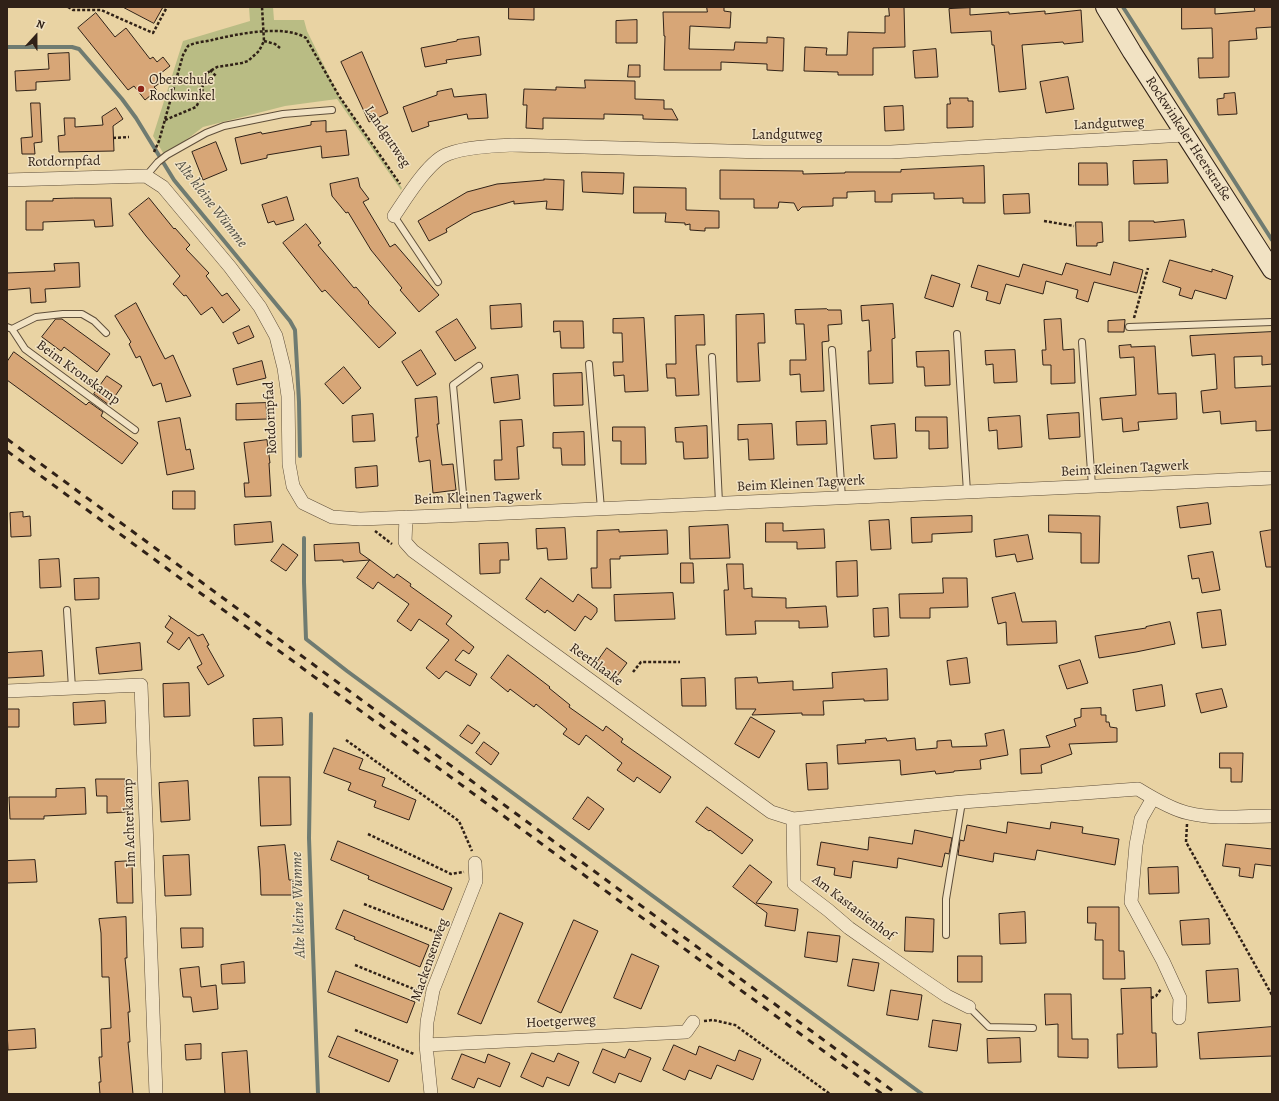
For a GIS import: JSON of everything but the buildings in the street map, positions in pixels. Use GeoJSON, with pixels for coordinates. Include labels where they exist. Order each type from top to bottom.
{"type":"FeatureCollection","features":[{"type":"Feature","properties":{"kind":"main road","name":"Rockwinkeler Heerstraße"},"geometry":{"type":"LineString","coordinates":[[1105,7],[1185,136],[1272,270]]}},
{"type":"Feature","properties":{"kind":"street","name":"Landgutweg"},"geometry":{"type":"LineString","coordinates":[[394,216],[420,179],[434,163],[446,154],[484,147],[512,145],[764,152],[891,152],[1185,136]]}},
{"type":"Feature","properties":{"kind":"street","name":"Rotdornpfad"},"geometry":{"type":"LineString","coordinates":[[7,180],[146,176],[163,187],[230,266],[260,307],[276,336],[285,374],[288,396],[289,464],[293,486],[303,503],[332,517]]}},
{"type":"Feature","properties":{"kind":"street","name":"Beim Kleinen Tagwerk"},"geometry":{"type":"LineString","coordinates":[[332,517],[360,519],[465,515],[1272,478]]}},
{"type":"Feature","properties":{"kind":"street","name":"Reethlaake"},"geometry":{"type":"LineString","coordinates":[[406,517],[405,542],[413,552],[771,812],[793,819]]}},
{"type":"Feature","properties":{"kind":"street","name":"Im Achterkamp"},"geometry":{"type":"LineString","coordinates":[[7,691],[142,685],[156,1094]]}},
{"type":"Feature","properties":{"kind":"street"},"geometry":{"type":"LineString","coordinates":[[793,819],[962,802],[1138,789],[1153,798],[1187,813],[1215,817],[1272,816]]}},
{"type":"Feature","properties":{"kind":"street"},"geometry":{"type":"LineString","coordinates":[[1153,798],[1141,819],[1136,844],[1131,902],[1163,961],[1180,998],[1179,1018]]}},
{"type":"Feature","properties":{"kind":"street","name":"Am Kastanienhof"},"geometry":{"type":"LineString","coordinates":[[793,819],[794,884],[850,928],[916,975],[947,996],[969,1007]]}},
{"type":"Feature","properties":{"kind":"street","name":"Mackensenweg"},"geometry":{"type":"LineString","coordinates":[[431,1094],[426,1022],[432,996],[476,881],[475,866]]}},
{"type":"Feature","properties":{"kind":"street","name":"Hoetgerweg"},"geometry":{"type":"LineString","coordinates":[[427,1049],[686,1032],[693,1022]]}},
{"type":"Feature","properties":{"kind":"lane"},"geometry":{"type":"LineString","coordinates":[[146,176],[158,162],[167,155],[206,133],[224,126],[283,114],[332,110]]}},
{"type":"Feature","properties":{"kind":"lane"},"geometry":{"type":"LineString","coordinates":[[394,216],[438,282]]}},
{"type":"Feature","properties":{"kind":"lane","name":"Beim Kronskamp"},"geometry":{"type":"LineString","coordinates":[[106,333],[94,321],[82,314],[62,314],[36,317],[9,328],[25,349],[135,430]]}},
{"type":"Feature","properties":{"kind":"lane"},"geometry":{"type":"LineString","coordinates":[[1130,327],[1272,322]]}},
{"type":"Feature","properties":{"kind":"lane"},"geometry":{"type":"LineString","coordinates":[[956,334],[967,492]]}},
{"type":"Feature","properties":{"kind":"lane"},"geometry":{"type":"LineString","coordinates":[[1082,342],[1092,486]]}},
{"type":"Feature","properties":{"kind":"lane"},"geometry":{"type":"LineString","coordinates":[[832,350],[842,498]]}},
{"type":"Feature","properties":{"kind":"lane"},"geometry":{"type":"LineString","coordinates":[[712,357],[719,503]]}},
{"type":"Feature","properties":{"kind":"lane"},"geometry":{"type":"LineString","coordinates":[[589,364],[601,509]]}},
{"type":"Feature","properties":{"kind":"lane"},"geometry":{"type":"LineString","coordinates":[[465,515],[453,385],[479,366]]}},
{"type":"Feature","properties":{"kind":"lane"},"geometry":{"type":"LineString","coordinates":[[67,610],[72,688]]}},
{"type":"Feature","properties":{"kind":"lane"},"geometry":{"type":"LineString","coordinates":[[946,935],[946,899],[962,802]]}},
{"type":"Feature","properties":{"kind":"lane"},"geometry":{"type":"LineString","coordinates":[[969,1007],[989,1027],[1033,1028]]}},
{"type":"Feature","properties":{"kind":"path"},"geometry":{"type":"LineString","coordinates":[[68,7],[73,10],[101,10],[153,33],[167,7]]}},
{"type":"Feature","properties":{"kind":"path"},"geometry":{"type":"LineString","coordinates":[[156,147],[164,120],[196,107],[203,92],[204,78],[210,70],[222,65],[248,61],[259,51],[264,41],[262,7]]}},
{"type":"Feature","properties":{"kind":"path","name":"Landgutweg"},"geometry":{"type":"LineString","coordinates":[[164,120],[183,55],[188,46],[233,35],[263,31],[292,32],[299,34],[306,38],[339,96],[408,197]]}},
{"type":"Feature","properties":{"kind":"path"},"geometry":{"type":"LineString","coordinates":[[264,41],[274,44],[280,48]]}},
{"type":"Feature","properties":{"kind":"path"},"geometry":{"type":"LineString","coordinates":[[210,70],[216,76]]}},
{"type":"Feature","properties":{"kind":"path"},"geometry":{"type":"LineString","coordinates":[[113,138],[128,137]]}},
{"type":"Feature","properties":{"kind":"path"},"geometry":{"type":"LineString","coordinates":[[1044,221],[1074,226]]}},
{"type":"Feature","properties":{"kind":"path"},"geometry":{"type":"LineString","coordinates":[[1130,327],[1148,268]]}},
{"type":"Feature","properties":{"kind":"path"},"geometry":{"type":"LineString","coordinates":[[360,519],[398,548],[413,552]]}},
{"type":"Feature","properties":{"kind":"path"},"geometry":{"type":"LineString","coordinates":[[633,672],[641,662],[680,662]]}},
{"type":"Feature","properties":{"kind":"path"},"geometry":{"type":"LineString","coordinates":[[346,740],[459,820],[469,842],[475,866],[451,874],[368,834]]}},
{"type":"Feature","properties":{"kind":"path"},"geometry":{"type":"LineString","coordinates":[[1187,813],[1186,842],[1272,995]]}},
{"type":"Feature","properties":{"kind":"path"},"geometry":{"type":"LineString","coordinates":[[364,904],[453,939]]}},
{"type":"Feature","properties":{"kind":"path"},"geometry":{"type":"LineString","coordinates":[[355,965],[432,996]]}},
{"type":"Feature","properties":{"kind":"path"},"geometry":{"type":"LineString","coordinates":[[693,1022],[713,1020],[735,1025],[830,1094]]}},
{"type":"Feature","properties":{"kind":"path"},"geometry":{"type":"LineString","coordinates":[[355,1030],[414,1054],[427,1049]]}},
{"type":"Feature","properties":{"kind":"green space"},"geometry":{"type":"Polygon","coordinates":[[[249,7],[273,7],[274,20],[304,20],[307,31],[339,96],[402,188],[401,190],[337,99],[285,106],[203,127],[165,156],[153,136],[183,41],[250,21],[249,7]]]}},
{"type":"Feature","properties":{"kind":"waterway"},"geometry":{"type":"LineString","coordinates":[[1123,7],[1272,240]]}},
{"type":"Feature","properties":{"kind":"waterway","name":"Alte kleine Wümme"},"geometry":{"type":"LineString","coordinates":[[7,47],[72,47],[79,49],[122,99],[136,118],[174,180],[290,321],[295,330],[300,456]]}},
{"type":"Feature","properties":{"kind":"waterway"},"geometry":{"type":"LineString","coordinates":[[304,538],[306,639],[347,671],[922,1094]]}},
{"type":"Feature","properties":{"kind":"waterway","name":"Alte kleine Wümme"},"geometry":{"type":"LineString","coordinates":[[311,714],[309,838],[318,1094]]}},
{"type":"Feature","properties":{"kind":"railway"},"geometry":{"type":"LineString","coordinates":[[7,439],[897,1094]]}},
{"type":"Feature","properties":{"kind":"railway"},"geometry":{"type":"LineString","coordinates":[[7,451],[882,1094]]}},
{"type":"Feature","properties":{"kind":"place","name":"Oberschule Rockwinkel"},"geometry":{"type":"Point","coordinates":[141,89]}}]}
